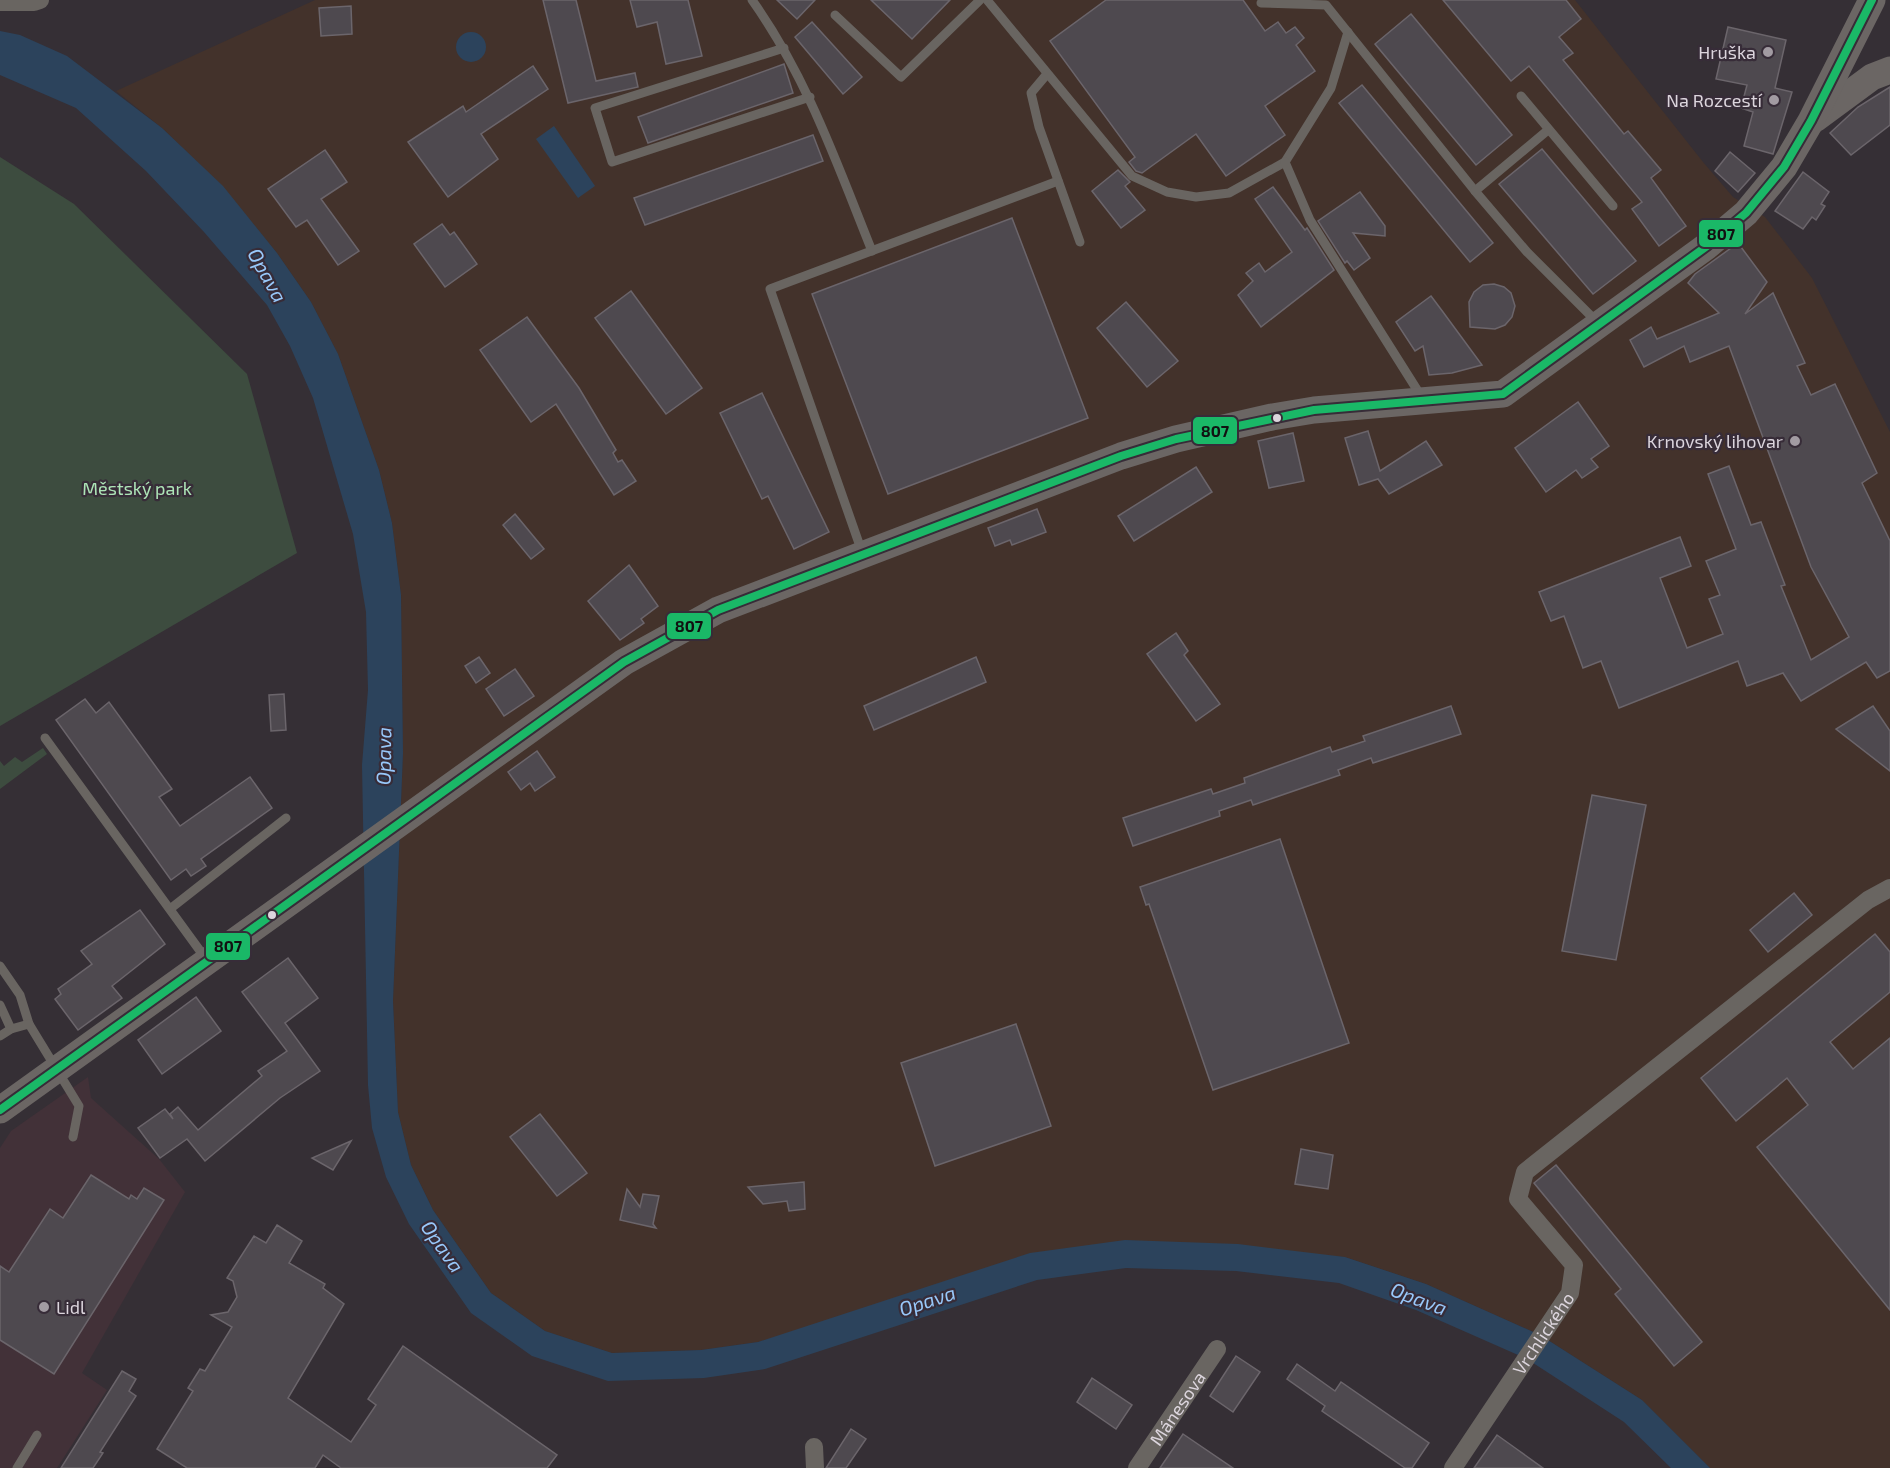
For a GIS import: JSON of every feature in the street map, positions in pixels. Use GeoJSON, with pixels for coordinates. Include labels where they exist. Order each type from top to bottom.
{"type":"FeatureCollection","features":[{"type":"Feature","properties":{"kind":"main road"},"geometry":{"type":"LineString","coordinates":[[0,1110],[624,662],[717,610],[1121,456],[1176,439],[1314,410],[1503,394],[1707,246],[1746,213],[1784,167],[1811,121],[1872,0]]}},
{"type":"Feature","properties":{"kind":"main road"},"geometry":{"type":"LineString","coordinates":[[1811,121],[1872,77],[1890,70]]}},
{"type":"Feature","properties":{"kind":"street"},"geometry":{"type":"LineString","coordinates":[[0,2],[40,0]]}},
{"type":"Feature","properties":{"kind":"street","name":"Vrchlického"},"geometry":{"type":"LineString","coordinates":[[1453,1468],[1570,1293],[1574,1265],[1518,1199],[1525,1172],[1868,900],[1890,888]]}},
{"type":"Feature","properties":{"kind":"street","name":"Mánesova"},"geometry":{"type":"LineString","coordinates":[[1137,1468],[1217,1349]]}},
{"type":"Feature","properties":{"kind":"street"},"geometry":{"type":"LineString","coordinates":[[814,1447],[815,1468]]}},
{"type":"Feature","properties":{"kind":"lane"},"geometry":{"type":"LineString","coordinates":[[752,0],[784,48],[810,97],[873,251]]}},
{"type":"Feature","properties":{"kind":"lane"},"geometry":{"type":"LineString","coordinates":[[835,15],[901,77],[980,0]]}},
{"type":"Feature","properties":{"kind":"lane"},"geometry":{"type":"LineString","coordinates":[[987,0],[1132,176],[1167,192],[1196,197],[1229,193],[1286,162],[1330,88],[1348,32]]}},
{"type":"Feature","properties":{"kind":"lane"},"geometry":{"type":"LineString","coordinates":[[1261,3],[1329,3],[1348,32],[1475,192],[1527,252],[1600,324]]}},
{"type":"Feature","properties":{"kind":"lane"},"geometry":{"type":"LineString","coordinates":[[784,48],[595,108],[612,162],[810,97]]}},
{"type":"Feature","properties":{"kind":"lane"},"geometry":{"type":"LineString","coordinates":[[1047,74],[1031,93],[1039,127],[1080,242]]}},
{"type":"Feature","properties":{"kind":"lane"},"geometry":{"type":"LineString","coordinates":[[1521,96],[1613,206]]}},
{"type":"Feature","properties":{"kind":"lane"},"geometry":{"type":"LineString","coordinates":[[1475,192],[1548,130]]}},
{"type":"Feature","properties":{"kind":"lane"},"geometry":{"type":"LineString","coordinates":[[1286,162],[1310,220],[1424,400]]}},
{"type":"Feature","properties":{"kind":"lane"},"geometry":{"type":"LineString","coordinates":[[863,554],[770,290],[1058,181]]}},
{"type":"Feature","properties":{"kind":"lane"},"geometry":{"type":"LineString","coordinates":[[45,738],[208,961]]}},
{"type":"Feature","properties":{"kind":"lane"},"geometry":{"type":"LineString","coordinates":[[170,909],[286,818]]}},
{"type":"Feature","properties":{"kind":"lane"},"geometry":{"type":"LineString","coordinates":[[0,966],[20,994],[29,1024],[58,1068],[79,1106],[73,1137]]}},
{"type":"Feature","properties":{"kind":"lane"},"geometry":{"type":"LineString","coordinates":[[0,1005],[11,1029]]}},
{"type":"Feature","properties":{"kind":"lane"},"geometry":{"type":"LineString","coordinates":[[0,1036],[11,1029],[29,1024]]}},
{"type":"Feature","properties":{"kind":"lane"},"geometry":{"type":"LineString","coordinates":[[17,1468],[37,1435]]}},
{"type":"Feature","properties":{"kind":"shaded area"},"geometry":{"type":"Polygon","coordinates":[[[315,0],[1575,0],[1703,162],[1733,197],[1765,217],[1812,278],[1890,432],[1890,1468],[1710,1468],[1642,1400],[1540,1335],[1426,1284],[1345,1257],[1125,1240],[758,1342],[701,1350],[612,1353],[545,1331],[491,1293],[433,1210],[411,1165],[398,1112],[393,1001],[403,753],[401,595],[392,523],[379,470],[338,354],[311,302],[277,253],[222,186],[162,128],[116,91],[315,0]]]}},
{"type":"Feature","properties":{"kind":"shaded area"},"geometry":{"type":"Polygon","coordinates":[[[88,1077],[91,1098],[159,1159],[185,1192],[82,1373],[107,1390],[57,1468],[0,1468],[0,1148],[11,1131],[88,1077]]]}},
{"type":"Feature","properties":{"kind":"green space","name":"Městský park"},"geometry":{"type":"Polygon","coordinates":[[[0,157],[74,204],[247,374],[297,553],[0,726],[0,157]]]}},
{"type":"Feature","properties":{"kind":"green space"},"geometry":{"type":"Polygon","coordinates":[[[43,748],[47,754],[0,789],[0,761],[4,766],[15,757],[22,762],[43,748]]]}},
{"type":"Feature","properties":{"kind":"water","name":"Opava"},"geometry":{"type":"Polygon","coordinates":[[[0,31],[20,35],[67,56],[162,128],[223,186],[277,253],[311,302],[338,354],[379,470],[392,523],[401,595],[403,753],[393,1001],[398,1112],[411,1165],[433,1210],[491,1293],[545,1331],[612,1353],[701,1350],[758,1342],[1030,1253],[1125,1240],[1238,1244],[1345,1257],[1426,1284],[1540,1335],[1642,1400],[1710,1468],[1671,1468],[1624,1422],[1527,1359],[1416,1310],[1339,1283],[1236,1271],[1126,1268],[1037,1280],[765,1369],[704,1378],[608,1381],[532,1356],[471,1313],[409,1224],[386,1177],[372,1128],[368,1085],[362,765],[368,690],[366,612],[353,534],[313,398],[290,346],[267,305],[204,232],[146,171],[76,108],[0,75],[0,31]]]}},
{"type":"Feature","properties":{"kind":"water"},"geometry":{"type":"Polygon","coordinates":[[[471,32],[482,36],[486,47],[482,58],[471,62],[460,58],[456,47],[460,36],[471,32]]]}},
{"type":"Feature","properties":{"kind":"water"},"geometry":{"type":"Polygon","coordinates":[[[554,126],[595,186],[578,198],[536,139],[554,126]]]}},
{"type":"Feature","properties":{"kind":"building"},"geometry":{"type":"Polygon","coordinates":[[[543,0],[576,0],[596,81],[635,73],[638,87],[568,103],[543,0]]]}},
{"type":"Feature","properties":{"kind":"building"},"geometry":{"type":"Polygon","coordinates":[[[630,0],[688,0],[702,56],[666,64],[657,22],[637,27],[630,0]]]}},
{"type":"Feature","properties":{"kind":"building"},"geometry":{"type":"Polygon","coordinates":[[[777,0],[815,0],[797,19],[777,0]]]}},
{"type":"Feature","properties":{"kind":"building"},"geometry":{"type":"Polygon","coordinates":[[[871,0],[950,0],[912,39],[871,0]]]}},
{"type":"Feature","properties":{"kind":"building"},"geometry":{"type":"Polygon","coordinates":[[[1106,0],[1243,0],[1265,31],[1278,22],[1286,33],[1295,27],[1304,38],[1296,45],[1315,71],[1265,106],[1285,135],[1226,176],[1196,134],[1142,173],[1136,171],[1129,162],[1135,157],[1050,41],[1106,0]]]}},
{"type":"Feature","properties":{"kind":"building"},"geometry":{"type":"Polygon","coordinates":[[[1443,0],[1566,0],[1581,19],[1559,37],[1573,53],[1563,60],[1624,134],[1628,131],[1661,170],[1651,178],[1686,226],[1659,246],[1632,209],[1642,202],[1529,66],[1511,81],[1443,0]]]}},
{"type":"Feature","properties":{"kind":"building"},"geometry":{"type":"Polygon","coordinates":[[[351,6],[352,34],[321,36],[319,8],[351,6]]]}},
{"type":"Feature","properties":{"kind":"building"},"geometry":{"type":"Polygon","coordinates":[[[1411,14],[1512,135],[1476,165],[1375,44],[1411,14]]]}},
{"type":"Feature","properties":{"kind":"building"},"geometry":{"type":"Polygon","coordinates":[[[812,22],[862,77],[843,94],[795,37],[812,22]]]}},
{"type":"Feature","properties":{"kind":"building"},"geometry":{"type":"Polygon","coordinates":[[[1728,27],[1786,40],[1775,88],[1792,92],[1773,154],[1744,146],[1753,112],[1741,108],[1747,85],[1716,79],[1728,27]]]}},
{"type":"Feature","properties":{"kind":"building"},"geometry":{"type":"Polygon","coordinates":[[[784,64],[793,93],[648,143],[638,117],[784,64]]]}},
{"type":"Feature","properties":{"kind":"building"},"geometry":{"type":"Polygon","coordinates":[[[533,66],[548,89],[481,134],[498,159],[448,197],[408,142],[463,106],[466,112],[533,66]]]}},
{"type":"Feature","properties":{"kind":"building"},"geometry":{"type":"Polygon","coordinates":[[[1362,85],[1493,243],[1470,262],[1339,103],[1362,85]]]}},
{"type":"Feature","properties":{"kind":"building"},"geometry":{"type":"Polygon","coordinates":[[[1890,87],[1890,125],[1851,155],[1830,133],[1858,107],[1890,87]]]}},
{"type":"Feature","properties":{"kind":"building"},"geometry":{"type":"Polygon","coordinates":[[[813,135],[823,161],[645,225],[634,198],[813,135]]]}},
{"type":"Feature","properties":{"kind":"building"},"geometry":{"type":"Polygon","coordinates":[[[1542,149],[1636,261],[1593,294],[1499,184],[1542,149]]]}},
{"type":"Feature","properties":{"kind":"building"},"geometry":{"type":"Polygon","coordinates":[[[325,150],[347,182],[321,199],[359,251],[338,265],[307,220],[296,227],[268,189],[325,150]]]}},
{"type":"Feature","properties":{"kind":"building"},"geometry":{"type":"Polygon","coordinates":[[[1730,152],[1755,173],[1738,192],[1715,171],[1730,152]]]}},
{"type":"Feature","properties":{"kind":"building"},"geometry":{"type":"Polygon","coordinates":[[[1118,170],[1130,182],[1125,186],[1145,210],[1121,228],[1092,191],[1118,170]]]}},
{"type":"Feature","properties":{"kind":"building"},"geometry":{"type":"Polygon","coordinates":[[[1803,172],[1829,192],[1821,204],[1825,206],[1816,220],[1812,217],[1803,229],[1775,211],[1803,172]]]}},
{"type":"Feature","properties":{"kind":"building"},"geometry":{"type":"Polygon","coordinates":[[[1273,187],[1305,230],[1307,228],[1334,270],[1261,327],[1238,295],[1253,281],[1246,273],[1259,263],[1265,272],[1292,252],[1255,199],[1273,187]]]}},
{"type":"Feature","properties":{"kind":"building"},"geometry":{"type":"Polygon","coordinates":[[[1360,192],[1385,226],[1385,236],[1353,233],[1370,258],[1354,270],[1347,261],[1345,263],[1318,221],[1360,192]]]}},
{"type":"Feature","properties":{"kind":"building"},"geometry":{"type":"Polygon","coordinates":[[[1012,218],[1088,418],[888,494],[812,294],[1012,218]]]}},
{"type":"Feature","properties":{"kind":"building"},"geometry":{"type":"Polygon","coordinates":[[[442,224],[450,235],[454,232],[477,264],[445,287],[414,244],[442,224]]]}},
{"type":"Feature","properties":{"kind":"building"},"geometry":{"type":"Polygon","coordinates":[[[1738,243],[1767,282],[1745,314],[1773,293],[1805,363],[1797,366],[1811,395],[1835,384],[1877,473],[1862,483],[1890,541],[1890,671],[1877,678],[1866,662],[1801,701],[1783,673],[1747,686],[1738,661],[1619,708],[1601,661],[1583,668],[1564,616],[1551,621],[1539,592],[1680,537],[1691,566],[1660,578],[1687,648],[1723,634],[1709,599],[1720,595],[1706,561],[1736,549],[1708,474],[1729,466],[1751,525],[1761,522],[1785,585],[1781,586],[1811,660],[1849,637],[1811,567],[1729,346],[1690,362],[1684,346],[1644,367],[1630,340],[1651,327],[1657,339],[1719,313],[1688,283],[1695,274],[1738,243]]]}},
{"type":"Feature","properties":{"kind":"building"},"geometry":{"type":"Polygon","coordinates":[[[1494,284],[1504,287],[1511,293],[1515,306],[1512,317],[1505,325],[1495,329],[1470,327],[1469,302],[1474,292],[1483,285],[1494,284]]]}},
{"type":"Feature","properties":{"kind":"building"},"geometry":{"type":"Polygon","coordinates":[[[631,291],[702,388],[666,414],[595,318],[631,291]]]}},
{"type":"Feature","properties":{"kind":"building"},"geometry":{"type":"Polygon","coordinates":[[[1431,296],[1482,365],[1452,373],[1429,375],[1423,346],[1415,351],[1396,322],[1431,296]]]}},
{"type":"Feature","properties":{"kind":"building"},"geometry":{"type":"Polygon","coordinates":[[[1126,302],[1178,361],[1147,387],[1097,328],[1126,302]]]}},
{"type":"Feature","properties":{"kind":"building"},"geometry":{"type":"Polygon","coordinates":[[[527,317],[579,388],[616,450],[613,453],[618,462],[622,460],[636,481],[614,495],[556,404],[531,422],[480,350],[527,317]]]}},
{"type":"Feature","properties":{"kind":"building"},"geometry":{"type":"Polygon","coordinates":[[[762,393],[829,532],[794,549],[768,496],[762,499],[720,413],[762,393]]]}},
{"type":"Feature","properties":{"kind":"building"},"geometry":{"type":"Polygon","coordinates":[[[1578,402],[1609,446],[1591,459],[1598,467],[1582,478],[1576,470],[1546,492],[1515,448],[1578,402]]]}},
{"type":"Feature","properties":{"kind":"building"},"geometry":{"type":"Polygon","coordinates":[[[1368,431],[1380,471],[1426,441],[1442,465],[1389,494],[1378,479],[1359,485],[1345,438],[1368,431]]]}},
{"type":"Feature","properties":{"kind":"building"},"geometry":{"type":"Polygon","coordinates":[[[1293,433],[1304,481],[1269,488],[1258,441],[1293,433]]]}},
{"type":"Feature","properties":{"kind":"building"},"geometry":{"type":"Polygon","coordinates":[[[1196,467],[1212,492],[1134,541],[1118,516],[1196,467]]]}},
{"type":"Feature","properties":{"kind":"building"},"geometry":{"type":"Polygon","coordinates":[[[1037,509],[1046,532],[1012,545],[1010,540],[995,546],[988,528],[1037,509]]]}},
{"type":"Feature","properties":{"kind":"building"},"geometry":{"type":"Polygon","coordinates":[[[515,514],[544,549],[531,559],[503,525],[515,514]]]}},
{"type":"Feature","properties":{"kind":"building"},"geometry":{"type":"Polygon","coordinates":[[[629,565],[658,606],[641,619],[644,623],[620,640],[588,601],[629,565]]]}},
{"type":"Feature","properties":{"kind":"building"},"geometry":{"type":"Polygon","coordinates":[[[1176,633],[1188,651],[1184,655],[1220,704],[1196,721],[1147,654],[1176,633]]]}},
{"type":"Feature","properties":{"kind":"building"},"geometry":{"type":"Polygon","coordinates":[[[479,657],[490,673],[476,683],[465,666],[479,657]]]}},
{"type":"Feature","properties":{"kind":"building"},"geometry":{"type":"Polygon","coordinates":[[[976,657],[986,682],[874,730],[864,706],[976,657]]]}},
{"type":"Feature","properties":{"kind":"building"},"geometry":{"type":"Polygon","coordinates":[[[515,669],[534,696],[504,716],[486,689],[515,669]]]}},
{"type":"Feature","properties":{"kind":"building"},"geometry":{"type":"Polygon","coordinates":[[[284,694],[286,730],[271,731],[269,695],[284,694]]]}},
{"type":"Feature","properties":{"kind":"building"},"geometry":{"type":"Polygon","coordinates":[[[85,699],[96,713],[109,702],[172,789],[159,797],[180,826],[250,777],[272,808],[201,859],[206,866],[191,876],[186,869],[171,880],[56,720],[85,699]]]}},
{"type":"Feature","properties":{"kind":"building"},"geometry":{"type":"Polygon","coordinates":[[[1451,706],[1461,734],[1373,763],[1371,758],[1338,770],[1340,775],[1253,805],[1251,800],[1219,811],[1220,816],[1133,846],[1123,818],[1211,789],[1213,794],[1245,783],[1244,778],[1330,747],[1332,752],[1365,741],[1363,736],[1451,706]]]}},
{"type":"Feature","properties":{"kind":"building"},"geometry":{"type":"Polygon","coordinates":[[[1873,706],[1890,731],[1890,771],[1836,729],[1873,706]]]}},
{"type":"Feature","properties":{"kind":"building"},"geometry":{"type":"Polygon","coordinates":[[[537,751],[555,777],[535,791],[530,783],[521,790],[508,772],[537,751]]]}},
{"type":"Feature","properties":{"kind":"building"},"geometry":{"type":"Polygon","coordinates":[[[1592,795],[1646,805],[1616,960],[1562,951],[1592,795]]]}},
{"type":"Feature","properties":{"kind":"building"},"geometry":{"type":"Polygon","coordinates":[[[1280,839],[1349,1043],[1213,1090],[1149,904],[1146,905],[1140,887],[1280,839]]]}},
{"type":"Feature","properties":{"kind":"building"},"geometry":{"type":"Polygon","coordinates":[[[1794,893],[1812,915],[1768,952],[1750,930],[1794,893]]]}},
{"type":"Feature","properties":{"kind":"building"},"geometry":{"type":"Polygon","coordinates":[[[140,910],[165,944],[112,986],[122,998],[78,1030],[55,999],[61,994],[58,989],[92,964],[81,951],[140,910]]]}},
{"type":"Feature","properties":{"kind":"building"},"geometry":{"type":"Polygon","coordinates":[[[1875,934],[1890,952],[1890,992],[1830,1042],[1853,1069],[1890,1038],[1890,1310],[1757,1147],[1808,1105],[1787,1078],[1736,1121],[1701,1078],[1875,934]]]}},
{"type":"Feature","properties":{"kind":"building"},"geometry":{"type":"Polygon","coordinates":[[[288,958],[318,998],[285,1023],[320,1071],[280,1098],[205,1161],[187,1139],[160,1158],[138,1128],[165,1109],[173,1119],[170,1114],[178,1107],[198,1130],[262,1076],[258,1071],[287,1051],[242,992],[288,958]]]}},
{"type":"Feature","properties":{"kind":"building"},"geometry":{"type":"Polygon","coordinates":[[[196,997],[221,1031],[162,1074],[138,1040],[196,997]]]}},
{"type":"Feature","properties":{"kind":"building"},"geometry":{"type":"Polygon","coordinates":[[[1016,1024],[1051,1126],[935,1166],[901,1063],[1016,1024]]]}},
{"type":"Feature","properties":{"kind":"building"},"geometry":{"type":"Polygon","coordinates":[[[540,1114],[587,1173],[557,1196],[510,1137],[540,1114]]]}},
{"type":"Feature","properties":{"kind":"building"},"geometry":{"type":"Polygon","coordinates":[[[351,1141],[333,1170],[312,1158],[351,1141]]]}},
{"type":"Feature","properties":{"kind":"building"},"geometry":{"type":"Polygon","coordinates":[[[1301,1149],[1333,1155],[1328,1189],[1295,1184],[1301,1149]]]}},
{"type":"Feature","properties":{"kind":"building"},"geometry":{"type":"Polygon","coordinates":[[[1556,1165],[1702,1342],[1674,1366],[1615,1294],[1621,1289],[1534,1183],[1556,1165]]]}},
{"type":"Feature","properties":{"kind":"building"},"geometry":{"type":"Polygon","coordinates":[[[91,1175],[129,1199],[131,1195],[137,1199],[144,1188],[164,1200],[54,1374],[0,1340],[0,1266],[9,1272],[50,1209],[63,1218],[91,1175]]]}},
{"type":"Feature","properties":{"kind":"building"},"geometry":{"type":"Polygon","coordinates":[[[804,1182],[805,1209],[789,1211],[787,1201],[763,1204],[748,1187],[804,1182]]]}},
{"type":"Feature","properties":{"kind":"building"},"geometry":{"type":"Polygon","coordinates":[[[627,1189],[640,1207],[643,1194],[659,1196],[653,1224],[656,1228],[620,1220],[627,1189]]]}},
{"type":"Feature","properties":{"kind":"building"},"geometry":{"type":"Polygon","coordinates":[[[277,1225],[302,1241],[289,1263],[325,1284],[323,1288],[344,1304],[288,1398],[351,1442],[376,1405],[368,1399],[403,1346],[557,1455],[547,1468],[341,1468],[323,1455],[315,1468],[187,1468],[157,1449],[193,1391],[188,1388],[200,1369],[205,1371],[232,1327],[211,1315],[228,1312],[237,1297],[233,1281],[227,1278],[254,1236],[266,1243],[277,1225]]]}},
{"type":"Feature","properties":{"kind":"building"},"geometry":{"type":"Polygon","coordinates":[[[1236,1356],[1260,1372],[1233,1412],[1210,1396],[1236,1356]]]}},
{"type":"Feature","properties":{"kind":"building"},"geometry":{"type":"Polygon","coordinates":[[[1297,1364],[1335,1391],[1341,1382],[1429,1443],[1412,1468],[1405,1468],[1322,1411],[1325,1406],[1287,1379],[1297,1364]]]}},
{"type":"Feature","properties":{"kind":"building"},"geometry":{"type":"Polygon","coordinates":[[[122,1371],[136,1379],[129,1391],[136,1396],[100,1452],[103,1453],[93,1468],[61,1468],[122,1371]]]}},
{"type":"Feature","properties":{"kind":"building"},"geometry":{"type":"Polygon","coordinates":[[[1092,1378],[1132,1405],[1116,1429],[1077,1402],[1092,1378]]]}},
{"type":"Feature","properties":{"kind":"building"},"geometry":{"type":"Polygon","coordinates":[[[851,1429],[866,1439],[846,1468],[826,1468],[851,1429]]]}},
{"type":"Feature","properties":{"kind":"building"},"geometry":{"type":"Polygon","coordinates":[[[1183,1434],[1233,1468],[1160,1468],[1183,1434]]]}},
{"type":"Feature","properties":{"kind":"building"},"geometry":{"type":"Polygon","coordinates":[[[1497,1435],[1518,1450],[1543,1468],[1474,1468],[1497,1435]]]}},
{"type":"Feature","properties":{"kind":"transit line","name":"807"},"geometry":{"type":"LineString","coordinates":[[0,1110],[624,662],[718,610],[1121,456],[1176,439],[1314,410],[1503,394],[1707,246],[1746,213],[1784,167],[1811,121],[1872,0]]}},
{"type":"Feature","properties":{"kind":"place","name":"Hruška"},"geometry":{"type":"Point","coordinates":[1768,52]}},
{"type":"Feature","properties":{"kind":"place","name":"Na Rozcestí"},"geometry":{"type":"Point","coordinates":[1774,100]}},
{"type":"Feature","properties":{"kind":"place","name":"Krnovský lihovar"},"geometry":{"type":"Point","coordinates":[1795,441]}},
{"type":"Feature","properties":{"kind":"place","name":"Lidl"},"geometry":{"type":"Point","coordinates":[44,1307]}}]}
